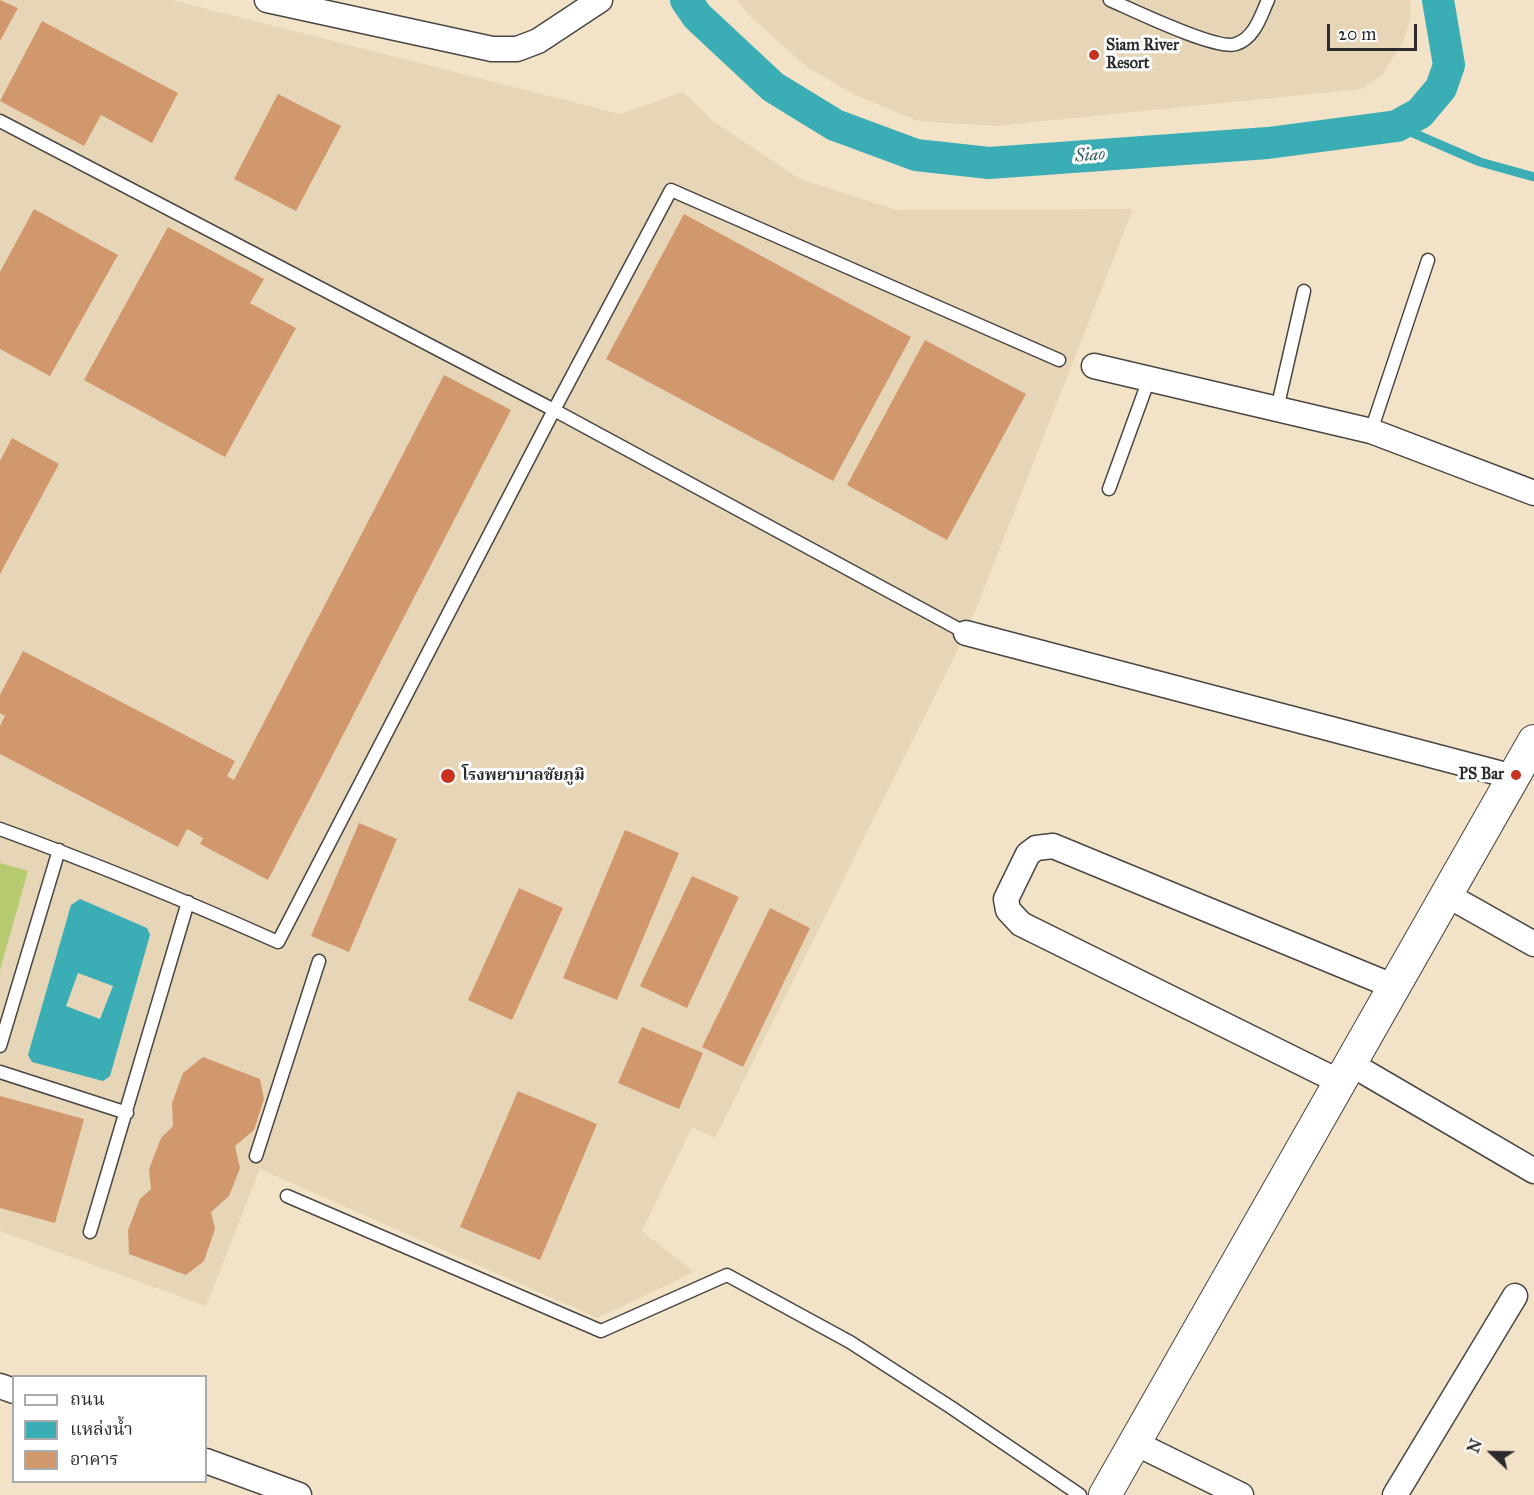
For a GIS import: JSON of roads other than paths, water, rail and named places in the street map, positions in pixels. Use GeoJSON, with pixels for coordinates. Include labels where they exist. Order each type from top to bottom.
{"type":"FeatureCollection","features":[{"type":"Feature","properties":{"kind":"street"},"geometry":{"type":"LineString","coordinates":[[267,0],[492,49],[517,49],[538,41],[600,0]]}},
{"type":"Feature","properties":{"kind":"street"},"geometry":{"type":"LineString","coordinates":[[1094,366],[1371,431],[1534,493]]}},
{"type":"Feature","properties":{"kind":"street"},"geometry":{"type":"LineString","coordinates":[[966,633],[1514,777]]}},
{"type":"Feature","properties":{"kind":"street"},"geometry":{"type":"LineString","coordinates":[[1106,1495],[1534,741]]}},
{"type":"Feature","properties":{"kind":"street"},"geometry":{"type":"LineString","coordinates":[[1395,987],[1053,846],[1036,848],[1028,854],[1006,899],[1008,910],[1021,924],[1345,1073],[1534,1171]]}},
{"type":"Feature","properties":{"kind":"street"},"geometry":{"type":"LineString","coordinates":[[1446,895],[1534,945]]}},
{"type":"Feature","properties":{"kind":"street"},"geometry":{"type":"LineString","coordinates":[[1395,1495],[1515,1296]]}},
{"type":"Feature","properties":{"kind":"street"},"geometry":{"type":"LineString","coordinates":[[1135,1443],[1241,1495]]}},
{"type":"Feature","properties":{"kind":"street"},"geometry":{"type":"LineString","coordinates":[[207,1461],[298,1495]]}},
{"type":"Feature","properties":{"kind":"lane"},"geometry":{"type":"LineString","coordinates":[[1110,0],[1214,44],[1236,44],[1253,32],[1268,0]]}},
{"type":"Feature","properties":{"kind":"lane"},"geometry":{"type":"LineString","coordinates":[[0,121],[554,410],[966,633]]}},
{"type":"Feature","properties":{"kind":"lane"},"geometry":{"type":"LineString","coordinates":[[0,829],[188,902],[278,942],[671,190],[1059,360]]}},
{"type":"Feature","properties":{"kind":"lane"},"geometry":{"type":"LineString","coordinates":[[1371,431],[1428,260]]}},
{"type":"Feature","properties":{"kind":"lane"},"geometry":{"type":"LineString","coordinates":[[1277,409],[1304,291]]}},
{"type":"Feature","properties":{"kind":"lane"},"geometry":{"type":"LineString","coordinates":[[1109,489],[1149,379]]}},
{"type":"Feature","properties":{"kind":"lane"},"geometry":{"type":"LineString","coordinates":[[0,1046],[59,850]]}},
{"type":"Feature","properties":{"kind":"lane"},"geometry":{"type":"LineString","coordinates":[[90,1232],[188,902]]}},
{"type":"Feature","properties":{"kind":"lane"},"geometry":{"type":"LineString","coordinates":[[255,1155],[319,961]]}},
{"type":"Feature","properties":{"kind":"lane"},"geometry":{"type":"LineString","coordinates":[[0,1072],[127,1113]]}},
{"type":"Feature","properties":{"kind":"lane"},"geometry":{"type":"LineString","coordinates":[[287,1196],[601,1331],[727,1275],[850,1342],[1080,1495]]}},
{"type":"Feature","properties":{"kind":"water"},"geometry":{"type":"Polygon","coordinates":[[[80,899],[147,928],[150,935],[110,1076],[103,1081],[32,1062],[28,1055],[71,905],[80,899]],[[78,973],[66,1006],[100,1019],[113,986],[78,973]]]}},
{"type":"Feature","properties":{"kind":"waterway","name":"Siao"},"geometry":{"type":"LineString","coordinates":[[686,0],[697,16],[773,87],[835,125],[916,155],[989,163],[1268,143],[1397,126],[1420,113],[1441,88],[1449,65],[1438,0]]}},
{"type":"Feature","properties":{"kind":"waterway"},"geometry":{"type":"LineString","coordinates":[[1397,126],[1480,162],[1534,177]]}},
{"type":"Feature","properties":{"kind":"place","name":"Siam River Resort"},"geometry":{"type":"Point","coordinates":[1094,55]}},
{"type":"Feature","properties":{"kind":"place","name":"PS Bar"},"geometry":{"type":"Point","coordinates":[1516,775]}},
{"type":"Feature","properties":{"kind":"place","name":"โรงพยาบาลชัยภูมิ"},"geometry":{"type":"Point","coordinates":[448,776]}}]}
